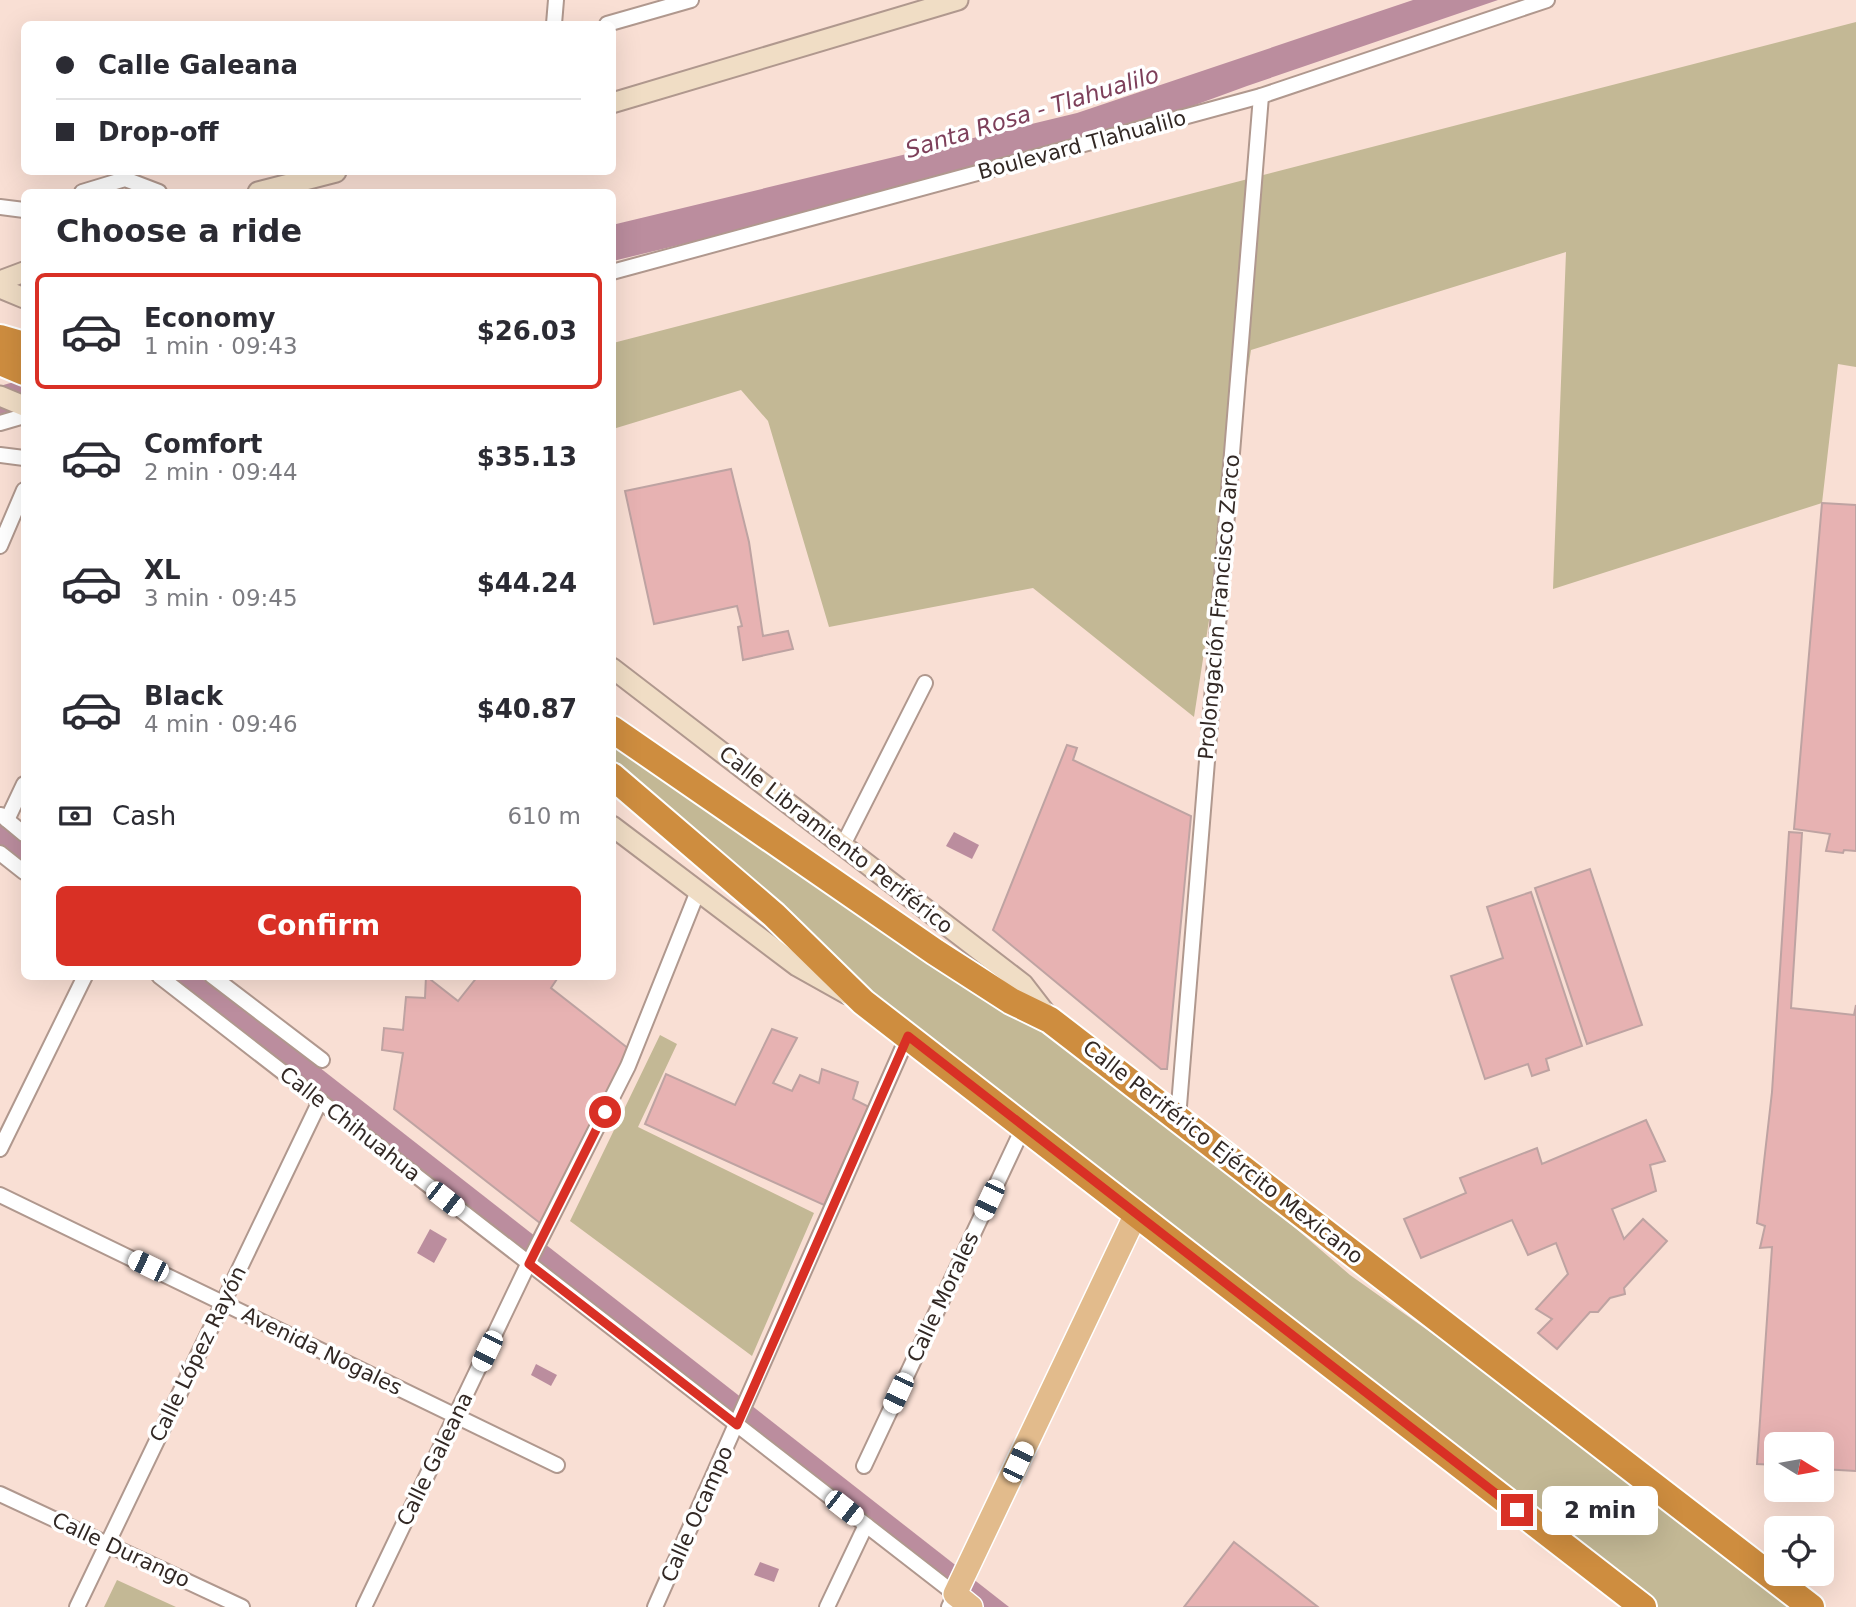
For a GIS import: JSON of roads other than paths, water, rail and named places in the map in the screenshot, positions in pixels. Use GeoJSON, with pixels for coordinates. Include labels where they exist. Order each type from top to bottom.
{"type":"FeatureCollection","features":[{"type":"Feature","properties":{"kind":"highway"},"geometry":{"type":"LineString","coordinates":[[0,338],[21,344]]}},
{"type":"Feature","properties":{"kind":"highway"},"geometry":{"type":"LineString","coordinates":[[0,362],[21,371]]}},
{"type":"Feature","properties":{"kind":"highway","name":"Calle Periférico Ejército Mexicano"},"geometry":{"type":"LineString","coordinates":[[616,732],[935,952],[1011,1001],[1050,1020],[1811,1607]]}},
{"type":"Feature","properties":{"kind":"highway"},"geometry":{"type":"LineString","coordinates":[[616,779],[774,915],[863,1002],[1643,1607]]}},
{"type":"Feature","properties":{"kind":"main road"},"geometry":{"type":"LineString","coordinates":[[616,102],[925,5],[954,1]]}},
{"type":"Feature","properties":{"kind":"main road"},"geometry":{"type":"LineString","coordinates":[[270,189],[324,175]]}},
{"type":"Feature","properties":{"kind":"main road"},"geometry":{"type":"LineString","coordinates":[[0,281],[21,273]]}},
{"type":"Feature","properties":{"kind":"main road"},"geometry":{"type":"LineString","coordinates":[[0,288],[21,297]]}},
{"type":"Feature","properties":{"kind":"main road"},"geometry":{"type":"LineString","coordinates":[[0,396],[21,405]]}},
{"type":"Feature","properties":{"kind":"main road","name":"Calle Libramiento Periférico"},"geometry":{"type":"LineString","coordinates":[[616,671],[1023,984],[1050,1020]]}},
{"type":"Feature","properties":{"kind":"main road"},"geometry":{"type":"LineString","coordinates":[[616,829],[797,966],[863,1002]]}},
{"type":"Feature","properties":{"kind":"main road"},"geometry":{"type":"LineString","coordinates":[[958,1598],[971,1562],[1136,1214]]}},
{"type":"Feature","properties":{"kind":"street"},"geometry":{"type":"LineString","coordinates":[[554,21],[556,0]]}},
{"type":"Feature","properties":{"kind":"street"},"geometry":{"type":"LineString","coordinates":[[616,21],[668,3],[691,0]]}},
{"type":"Feature","properties":{"kind":"street","name":"Boulevard Tlahualilo"},"geometry":{"type":"LineString","coordinates":[[616,271],[1261,96],[1547,0]]}},
{"type":"Feature","properties":{"kind":"street","name":"Prolongación Francisco Zarco"},"geometry":{"type":"LineString","coordinates":[[1178,1118],[1261,96]]}},
{"type":"Feature","properties":{"kind":"street"},"geometry":{"type":"LineString","coordinates":[[92,189],[125,179],[151,189]]}},
{"type":"Feature","properties":{"kind":"street"},"geometry":{"type":"LineString","coordinates":[[0,207],[21,210]]}},
{"type":"Feature","properties":{"kind":"street"},"geometry":{"type":"LineString","coordinates":[[0,422],[21,417]]}},
{"type":"Feature","properties":{"kind":"street"},"geometry":{"type":"LineString","coordinates":[[0,455],[21,458]]}},
{"type":"Feature","properties":{"kind":"street"},"geometry":{"type":"LineString","coordinates":[[0,545],[21,497]]}},
{"type":"Feature","properties":{"kind":"street"},"geometry":{"type":"LineString","coordinates":[[843,845],[925,683]]}},
{"type":"Feature","properties":{"kind":"street"},"geometry":{"type":"LineString","coordinates":[[21,789],[3,818],[21,832]]}},
{"type":"Feature","properties":{"kind":"street"},"geometry":{"type":"LineString","coordinates":[[0,853],[21,870]]}},
{"type":"Feature","properties":{"kind":"street","name":"Calle Galeana"},"geometry":{"type":"LineString","coordinates":[[364,1607],[531,1259],[628,1066],[698,891]]}},
{"type":"Feature","properties":{"kind":"street"},"geometry":{"type":"LineString","coordinates":[[0,1149],[83,980]]}},
{"type":"Feature","properties":{"kind":"street","name":"Calle Chihuahua"},"geometry":{"type":"LineString","coordinates":[[164,980],[738,1420],[958,1598]]}},
{"type":"Feature","properties":{"kind":"street"},"geometry":{"type":"LineString","coordinates":[[221,980],[322,1060]]}},
{"type":"Feature","properties":{"kind":"street","name":"Calle Ocampo"},"geometry":{"type":"LineString","coordinates":[[654,1607],[908,1036]]}},
{"type":"Feature","properties":{"kind":"street","name":"Calle López Rayón"},"geometry":{"type":"LineString","coordinates":[[77,1607],[320,1101]]}},
{"type":"Feature","properties":{"kind":"street","name":"Calle Morales"},"geometry":{"type":"LineString","coordinates":[[864,1466],[1023,1128]]}},
{"type":"Feature","properties":{"kind":"street","name":"Avenida Nogales"},"geometry":{"type":"LineString","coordinates":[[0,1195],[557,1465]]}},
{"type":"Feature","properties":{"kind":"street","name":"Calle Durango"},"geometry":{"type":"LineString","coordinates":[[0,1494],[242,1607]]}},
{"type":"Feature","properties":{"kind":"street"},"geometry":{"type":"LineString","coordinates":[[827,1607],[866,1525]]}},
{"type":"Feature","properties":{"kind":"water label","name":"Santa Rosa - Tlahualilo"},"geometry":{"type":"Point","coordinates":[1032,112]}}]}
